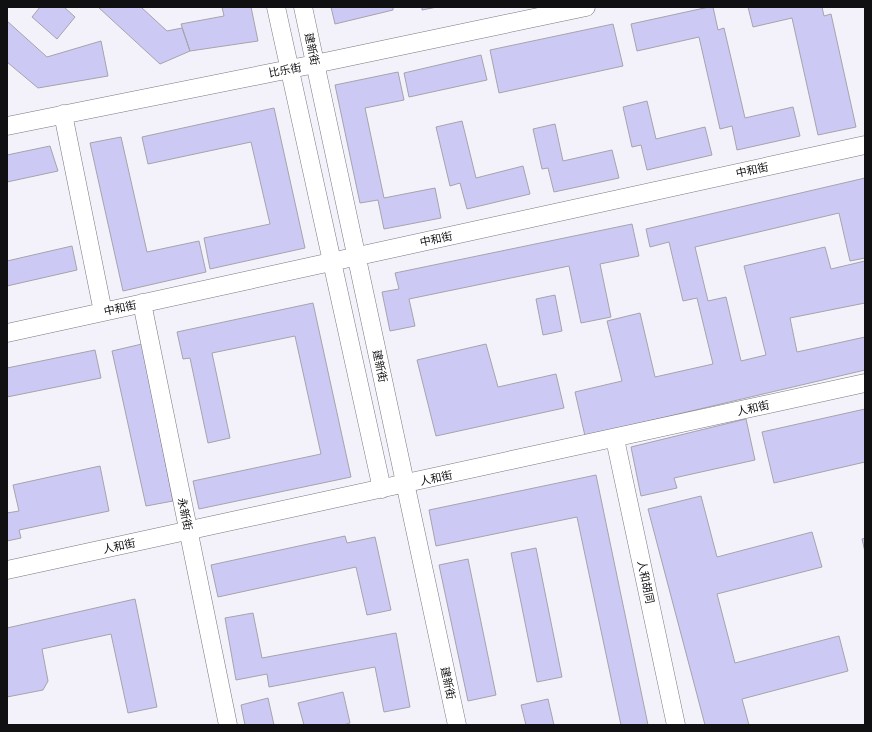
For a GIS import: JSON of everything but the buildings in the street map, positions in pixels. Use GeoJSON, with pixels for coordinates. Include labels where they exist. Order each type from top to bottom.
{"type":"FeatureCollection","features":[{"type":"Feature","properties":{"kind":"street"},"geometry":{"type":"LineString","coordinates":[[276,7],[382,489]]}},
{"type":"Feature","properties":{"kind":"street","name":"建新街"},"geometry":{"type":"LineString","coordinates":[[303,7],[457,725]]}},
{"type":"Feature","properties":{"kind":"street","name":"比乐街"},"geometry":{"type":"LineString","coordinates":[[7,126],[289,70],[586,7]]}},
{"type":"Feature","properties":{"kind":"street"},"geometry":{"type":"LineString","coordinates":[[63,114],[104,312]]}},
{"type":"Feature","properties":{"kind":"street","name":"中和街"},"geometry":{"type":"LineString","coordinates":[[7,333],[865,145]]}},
{"type":"Feature","properties":{"kind":"street","name":"永新街"},"geometry":{"type":"LineString","coordinates":[[142,304],[228,725]]}},
{"type":"Feature","properties":{"kind":"street","name":"人和街"},"geometry":{"type":"LineString","coordinates":[[7,570],[615,439],[865,383]]}},
{"type":"Feature","properties":{"kind":"street","name":"人和胡同"},"geometry":{"type":"LineString","coordinates":[[615,439],[676,725]]}}]}
